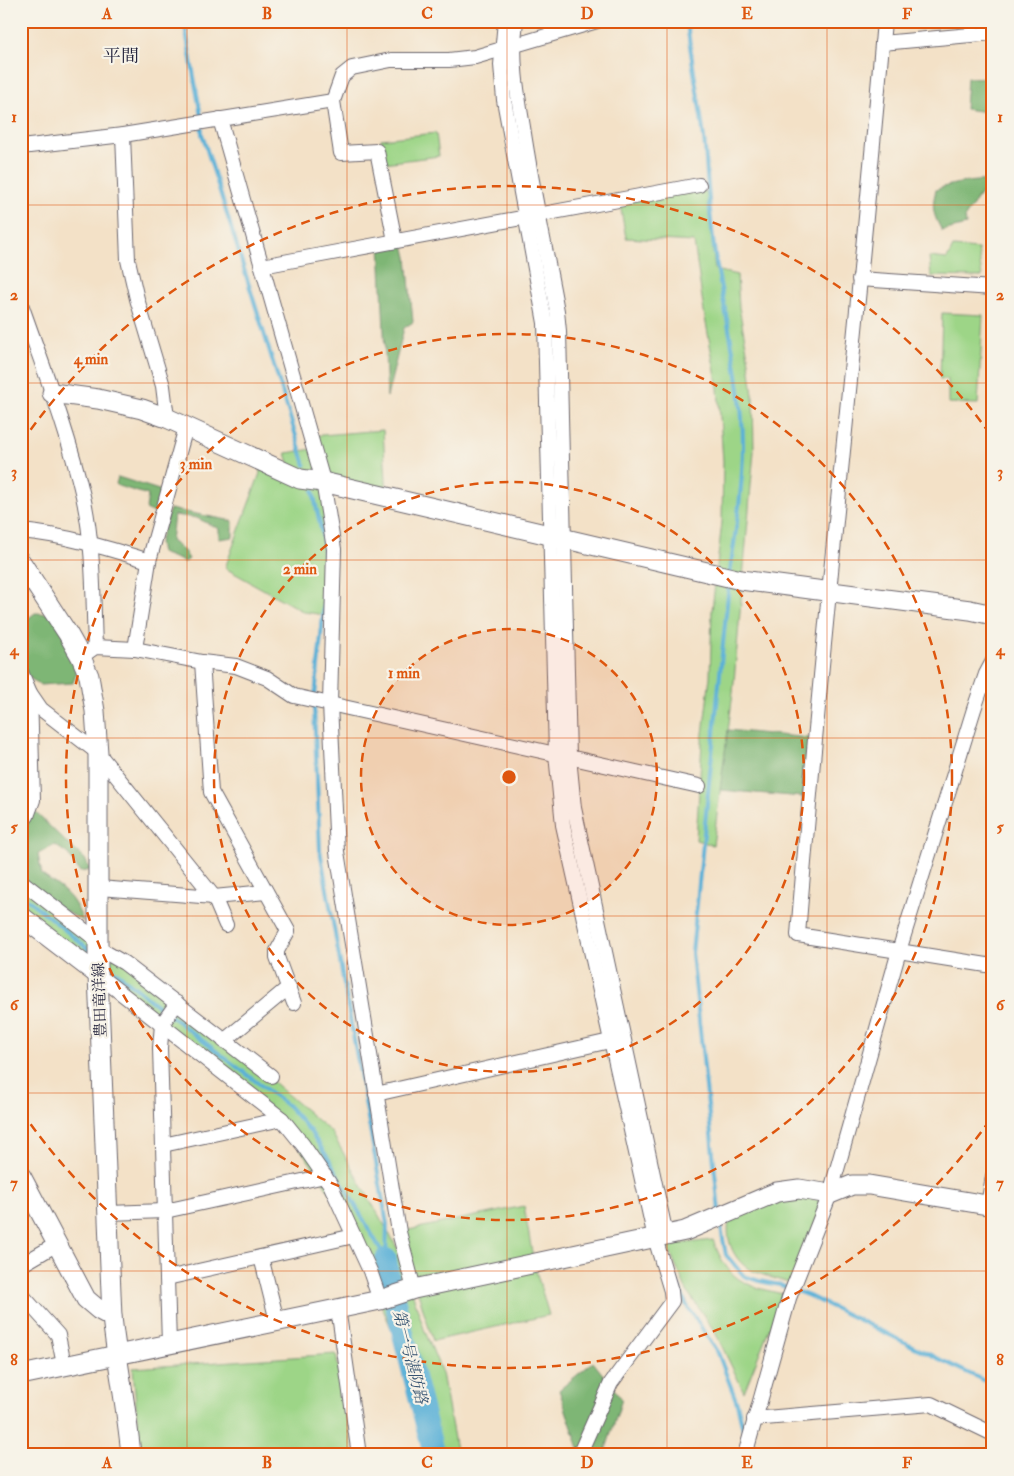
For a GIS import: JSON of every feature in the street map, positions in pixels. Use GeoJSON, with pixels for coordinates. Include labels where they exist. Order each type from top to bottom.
{"type":"FeatureCollection","features":[{"type":"Feature","properties":{"kind":"street"},"geometry":{"type":"LineString","coordinates":[[505,21],[523,138],[539,214],[559,331],[558,536],[563,825],[610,1041],[660,1237]]}},
{"type":"Feature","properties":{"kind":"street"},"geometry":{"type":"LineString","coordinates":[[516,21],[501,65],[504,100],[524,217],[540,287],[545,323],[558,536]]}},
{"type":"Feature","properties":{"kind":"street"},"geometry":{"type":"LineString","coordinates":[[395,241],[377,150],[341,153],[333,101],[342,76],[352,68],[391,60],[453,60],[475,56],[597,21]]}},
{"type":"Feature","properties":{"kind":"street"},"geometry":{"type":"LineString","coordinates":[[884,21],[809,796],[798,935],[993,966]]}},
{"type":"Feature","properties":{"kind":"street"},"geometry":{"type":"LineString","coordinates":[[882,43],[993,33]]}},
{"type":"Feature","properties":{"kind":"street"},"geometry":{"type":"LineString","coordinates":[[21,146],[123,135],[333,101]]}},
{"type":"Feature","properties":{"kind":"street"},"geometry":{"type":"LineString","coordinates":[[220,119],[323,482],[334,548],[330,704],[337,852],[399,1232],[414,1290]]}},
{"type":"Feature","properties":{"kind":"street"},"geometry":{"type":"LineString","coordinates":[[123,135],[128,260],[137,299],[163,386],[167,418]]}},
{"type":"Feature","properties":{"kind":"street"},"geometry":{"type":"LineString","coordinates":[[262,266],[699,185]]}},
{"type":"Feature","properties":{"kind":"street"},"geometry":{"type":"LineString","coordinates":[[859,279],[993,288]]}},
{"type":"Feature","properties":{"kind":"street"},"geometry":{"type":"LineString","coordinates":[[21,304],[25,325],[52,393],[83,496],[91,543],[88,652],[135,649],[202,662],[236,666],[267,678],[294,696],[699,786]]}},
{"type":"Feature","properties":{"kind":"street"},"geometry":{"type":"LineString","coordinates":[[52,393],[98,399],[142,409],[167,418],[296,478],[323,482],[741,580],[829,590],[993,615]]}},
{"type":"Feature","properties":{"kind":"street"},"geometry":{"type":"LineString","coordinates":[[135,649],[149,561],[186,427]]}},
{"type":"Feature","properties":{"kind":"street"},"geometry":{"type":"LineString","coordinates":[[21,531],[42,533],[91,543],[149,561]]}},
{"type":"Feature","properties":{"kind":"street","name":"豊田竜洋線"},"geometry":{"type":"LineString","coordinates":[[21,562],[68,634],[88,652],[98,753],[98,975],[112,1317],[131,1455]]}},
{"type":"Feature","properties":{"kind":"street"},"geometry":{"type":"LineString","coordinates":[[745,1455],[789,1298],[830,1194],[899,951],[974,709],[993,661]]}},
{"type":"Feature","properties":{"kind":"street"},"geometry":{"type":"LineString","coordinates":[[202,662],[211,792],[288,931],[276,951],[276,957],[294,1003]]}},
{"type":"Feature","properties":{"kind":"street"},"geometry":{"type":"LineString","coordinates":[[21,672],[30,693],[41,710],[98,753],[214,897],[226,925]]}},
{"type":"Feature","properties":{"kind":"street"},"geometry":{"type":"LineString","coordinates":[[21,822],[27,816],[32,800],[26,740],[30,693]]}},
{"type":"Feature","properties":{"kind":"street"},"geometry":{"type":"LineString","coordinates":[[563,755],[672,1301],[611,1383],[579,1455]]}},
{"type":"Feature","properties":{"kind":"street"},"geometry":{"type":"LineString","coordinates":[[21,881],[98,944],[271,1076]]}},
{"type":"Feature","properties":{"kind":"street"},"geometry":{"type":"LineString","coordinates":[[99,888],[214,897],[266,892]]}},
{"type":"Feature","properties":{"kind":"street"},"geometry":{"type":"LineString","coordinates":[[21,916],[282,1119],[330,1184],[370,1271],[380,1300]]}},
{"type":"Feature","properties":{"kind":"street"},"geometry":{"type":"LineString","coordinates":[[224,1040],[289,987]]}},
{"type":"Feature","properties":{"kind":"street"},"geometry":{"type":"LineString","coordinates":[[169,1344],[160,1048],[162,1024],[177,1004]]}},
{"type":"Feature","properties":{"kind":"street"},"geometry":{"type":"LineString","coordinates":[[376,1094],[610,1041]]}},
{"type":"Feature","properties":{"kind":"street"},"geometry":{"type":"LineString","coordinates":[[163,1145],[282,1119]]}},
{"type":"Feature","properties":{"kind":"street"},"geometry":{"type":"LineString","coordinates":[[21,1176],[86,1299],[99,1310],[112,1317]]}},
{"type":"Feature","properties":{"kind":"street"},"geometry":{"type":"LineString","coordinates":[[108,1213],[165,1211],[325,1176]]}},
{"type":"Feature","properties":{"kind":"street"},"geometry":{"type":"LineString","coordinates":[[21,1375],[380,1300],[414,1290],[685,1231],[777,1192],[799,1189],[830,1194],[852,1186],[869,1186],[990,1206],[993,1176]]}},
{"type":"Feature","properties":{"kind":"street"},"geometry":{"type":"LineString","coordinates":[[167,1278],[354,1236]]}},
{"type":"Feature","properties":{"kind":"street"},"geometry":{"type":"LineString","coordinates":[[21,1265],[57,1244]]}},
{"type":"Feature","properties":{"kind":"street"},"geometry":{"type":"LineString","coordinates":[[261,1256],[277,1321]]}},
{"type":"Feature","properties":{"kind":"street"},"geometry":{"type":"LineString","coordinates":[[21,1294],[58,1335],[64,1366]]}},
{"type":"Feature","properties":{"kind":"street"},"geometry":{"type":"LineString","coordinates":[[338,1308],[359,1455]]}},
{"type":"Feature","properties":{"kind":"street"},"geometry":{"type":"LineString","coordinates":[[754,1420],[931,1404],[993,1434]]}},
{"type":"Feature","properties":{"kind":"green space"},"geometry":{"type":"Polygon","coordinates":[[[993,77],[993,113],[965,109],[967,78],[993,77]]]}},
{"type":"Feature","properties":{"kind":"green space"},"geometry":{"type":"Polygon","coordinates":[[[436,133],[439,156],[384,163],[381,139],[436,133]]]}},
{"type":"Feature","properties":{"kind":"green space"},"geometry":{"type":"Polygon","coordinates":[[[993,180],[993,198],[981,193],[965,217],[966,225],[942,231],[934,211],[936,190],[971,181],[993,180]]]}},
{"type":"Feature","properties":{"kind":"green space"},"geometry":{"type":"Polygon","coordinates":[[[699,185],[707,194],[715,270],[737,275],[739,307],[753,396],[754,451],[733,693],[713,845],[696,840],[702,742],[710,677],[712,610],[722,522],[723,461],[718,388],[694,242],[626,238],[620,204],[699,185]]]}},
{"type":"Feature","properties":{"kind":"green space"},"geometry":{"type":"Polygon","coordinates":[[[403,240],[407,257],[413,322],[404,328],[387,397],[380,244],[403,240]]]}},
{"type":"Feature","properties":{"kind":"green space"},"geometry":{"type":"Polygon","coordinates":[[[953,247],[978,249],[982,277],[931,276],[929,257],[947,259],[953,247]]]}},
{"type":"Feature","properties":{"kind":"green space"},"geometry":{"type":"Polygon","coordinates":[[[942,313],[983,315],[978,404],[948,403],[948,379],[940,379],[942,313]]]}},
{"type":"Feature","properties":{"kind":"green space"},"geometry":{"type":"Polygon","coordinates":[[[383,430],[387,497],[323,481],[334,549],[332,616],[304,612],[225,568],[263,465],[290,466],[286,453],[313,449],[310,436],[383,430]]]}},
{"type":"Feature","properties":{"kind":"green space"},"geometry":{"type":"Polygon","coordinates":[[[118,477],[162,491],[159,515],[146,509],[148,495],[118,486],[116,484],[118,477]]]}},
{"type":"Feature","properties":{"kind":"green space"},"geometry":{"type":"Polygon","coordinates":[[[170,509],[233,521],[233,537],[219,539],[219,529],[197,518],[174,515],[171,541],[184,551],[189,559],[185,562],[161,553],[159,542],[170,509]]]}},
{"type":"Feature","properties":{"kind":"green space"},"geometry":{"type":"Polygon","coordinates":[[[35,613],[55,614],[74,657],[77,672],[73,683],[40,685],[21,672],[21,624],[35,613]]]}},
{"type":"Feature","properties":{"kind":"green space"},"geometry":{"type":"Polygon","coordinates":[[[728,730],[809,738],[803,797],[720,790],[728,730]]]}},
{"type":"Feature","properties":{"kind":"green space"},"geometry":{"type":"Polygon","coordinates":[[[34,811],[85,859],[90,870],[80,872],[68,854],[55,845],[38,854],[42,875],[67,894],[83,921],[46,900],[21,881],[21,827],[34,811]]]}},
{"type":"Feature","properties":{"kind":"green space"},"geometry":{"type":"Polygon","coordinates":[[[21,881],[229,1044],[332,1133],[399,1251],[424,1329],[442,1373],[457,1455],[426,1455],[415,1397],[395,1338],[343,1212],[277,1114],[21,910],[21,881]]]}},
{"type":"Feature","properties":{"kind":"green space"},"geometry":{"type":"Polygon","coordinates":[[[785,1197],[823,1200],[794,1285],[746,1267],[733,1252],[728,1233],[729,1220],[785,1197]]]}},
{"type":"Feature","properties":{"kind":"green space"},"geometry":{"type":"Polygon","coordinates":[[[524,1206],[534,1264],[549,1315],[433,1341],[399,1232],[524,1206]]]}},
{"type":"Feature","properties":{"kind":"green space"},"geometry":{"type":"Polygon","coordinates":[[[713,1240],[724,1264],[738,1279],[747,1284],[783,1294],[744,1392],[715,1332],[687,1291],[667,1245],[713,1240]]]}},
{"type":"Feature","properties":{"kind":"green space"},"geometry":{"type":"Polygon","coordinates":[[[336,1354],[354,1455],[140,1455],[133,1368],[336,1354]]]}},
{"type":"Feature","properties":{"kind":"green space"},"geometry":{"type":"Polygon","coordinates":[[[593,1362],[622,1399],[604,1455],[579,1455],[580,1451],[559,1390],[593,1362]]]}},
{"type":"Feature","properties":{"kind":"waterway"},"geometry":{"type":"LineString","coordinates":[[184,21],[201,116],[202,134],[305,465]]}},
{"type":"Feature","properties":{"kind":"waterway"},"geometry":{"type":"LineString","coordinates":[[687,21],[705,148],[714,247],[737,376],[742,422],[742,476],[730,572]]}},
{"type":"Feature","properties":{"kind":"waterway"},"geometry":{"type":"LineString","coordinates":[[313,491],[323,539],[325,595],[314,707],[320,850],[387,1224],[386,1259]]}},
{"type":"Feature","properties":{"kind":"waterway"},"geometry":{"type":"LineString","coordinates":[[719,1211],[692,953],[729,584]]}},
{"type":"Feature","properties":{"kind":"waterway"},"geometry":{"type":"LineString","coordinates":[[21,894],[93,953]]}},
{"type":"Feature","properties":{"kind":"waterway"},"geometry":{"type":"LineString","coordinates":[[104,962],[160,1008],[288,1106],[310,1131],[328,1158],[386,1259]]}},
{"type":"Feature","properties":{"kind":"waterway"},"geometry":{"type":"LineString","coordinates":[[720,1223],[726,1255],[744,1276],[780,1285],[809,1296],[993,1385]]}},
{"type":"Feature","properties":{"kind":"waterway","name":"第一号湛防路"},"geometry":{"type":"LineString","coordinates":[[386,1259],[389,1279],[434,1455]]}},
{"type":"Feature","properties":{"kind":"waterway"},"geometry":{"type":"LineString","coordinates":[[672,1272],[686,1304],[718,1353],[737,1403],[745,1438]]}},
{"type":"Feature","properties":{"kind":"district","name":"平間"},"geometry":{"type":"Point","coordinates":[121,56]}}]}
